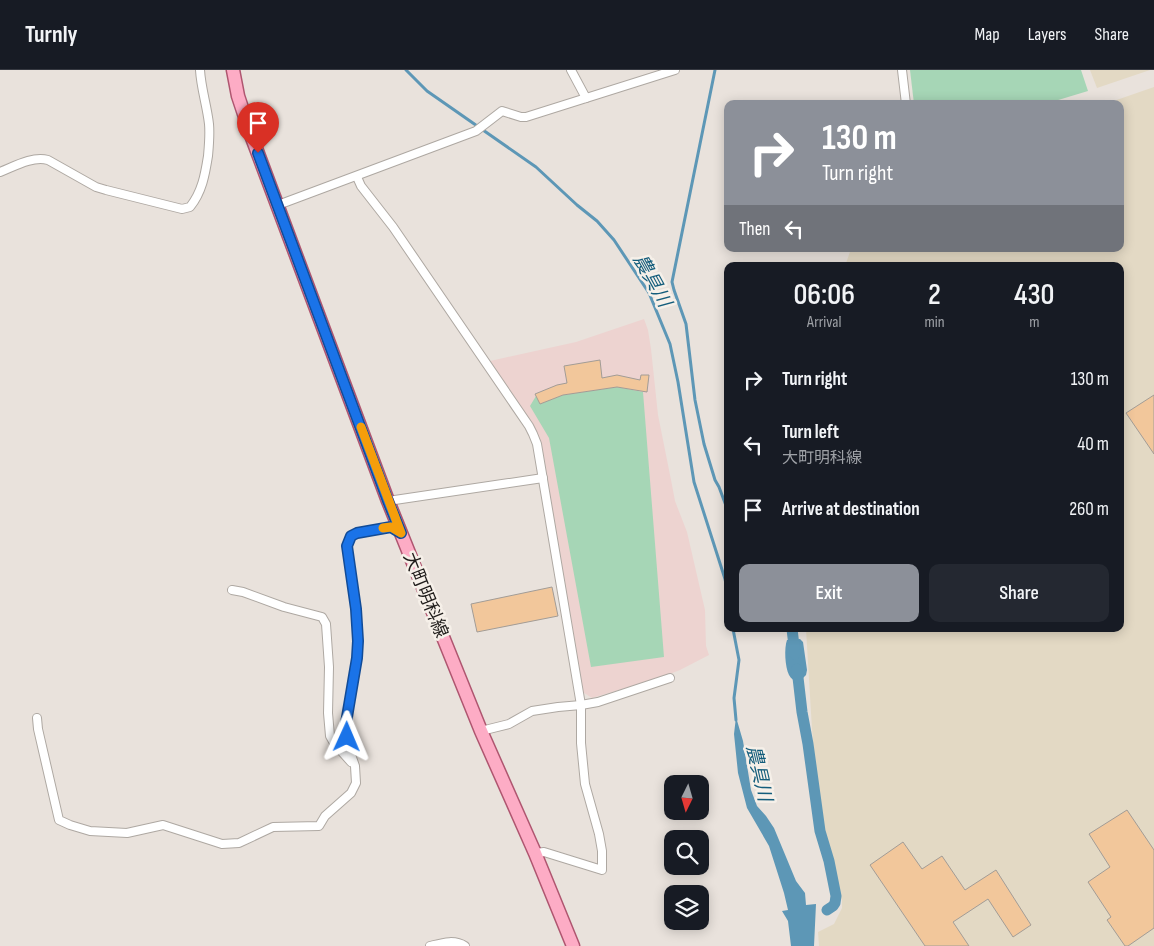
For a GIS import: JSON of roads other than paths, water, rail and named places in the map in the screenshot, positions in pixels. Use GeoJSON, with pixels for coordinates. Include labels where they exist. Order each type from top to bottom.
{"type":"FeatureCollection","features":[{"type":"Feature","properties":{"kind":"main road","name":"大町明科線"},"geometry":{"type":"LineString","coordinates":[[233,70],[238,96],[388,501],[481,731],[535,853],[573,946]]}},
{"type":"Feature","properties":{"kind":"street"},"geometry":{"type":"LineString","coordinates":[[0,172],[34,159],[43,159],[96,187],[182,209],[190,207],[204,180],[210,138],[200,70]]}},
{"type":"Feature","properties":{"kind":"street"},"geometry":{"type":"LineString","coordinates":[[570,70],[586,98]]}},
{"type":"Feature","properties":{"kind":"street"},"geometry":{"type":"LineString","coordinates":[[278,205],[476,132],[502,111],[526,117],[675,70]]}},
{"type":"Feature","properties":{"kind":"street"},"geometry":{"type":"LineString","coordinates":[[902,70],[906,100]]}},
{"type":"Feature","properties":{"kind":"street"},"geometry":{"type":"LineString","coordinates":[[356,177],[529,426],[536,444],[581,705],[581,743],[585,784],[599,834],[602,851],[602,870],[544,852],[535,853]]}},
{"type":"Feature","properties":{"kind":"street"},"geometry":{"type":"LineString","coordinates":[[388,501],[543,478]]}},
{"type":"Feature","properties":{"kind":"street"},"geometry":{"type":"LineString","coordinates":[[37,718],[59,820],[70,825],[90,830],[127,833],[163,825],[222,844],[239,843],[273,828],[319,826],[325,816],[351,793],[356,783],[355,766],[349,749],[346,723],[358,641],[356,609],[347,546],[351,536],[357,533],[391,527],[401,533]]}},
{"type":"Feature","properties":{"kind":"street"},"geometry":{"type":"LineString","coordinates":[[232,590],[244,592],[284,607],[322,617],[326,624],[329,666],[328,712],[330,736],[355,766]]}},
{"type":"Feature","properties":{"kind":"street"},"geometry":{"type":"LineString","coordinates":[[481,731],[509,724],[532,711],[581,705],[670,678]]}},
{"type":"Feature","properties":{"kind":"street"},"geometry":{"type":"LineString","coordinates":[[430,946],[447,941],[461,943],[465,946]]}},
{"type":"Feature","properties":{"kind":"water"},"geometry":{"type":"Polygon","coordinates":[[[800,639],[803,642],[807,670],[806,675],[798,683],[789,675],[785,652],[787,640],[800,639]]]}},
{"type":"Feature","properties":{"kind":"water"},"geometry":{"type":"Polygon","coordinates":[[[736,717],[743,741],[751,790],[757,806],[774,828],[796,881],[805,893],[806,905],[816,904],[814,946],[791,946],[788,921],[782,911],[788,910],[784,893],[769,846],[747,808],[738,773],[734,734],[736,717]]]}},
{"type":"Feature","properties":{"kind":"waterway","name":"農具川"},"geometry":{"type":"LineString","coordinates":[[406,70],[427,91],[536,167],[597,221],[614,240],[649,293],[670,344],[694,482],[724,576]]}},
{"type":"Feature","properties":{"kind":"waterway"},"geometry":{"type":"LineString","coordinates":[[715,70],[672,282],[686,324],[695,400],[704,444],[715,480],[724,500]]}},
{"type":"Feature","properties":{"kind":"waterway","name":"農具川"},"geometry":{"type":"LineString","coordinates":[[734,632],[739,660],[734,698],[736,720]]}},
{"type":"Feature","properties":{"kind":"waterway"},"geometry":{"type":"LineString","coordinates":[[792,632],[795,654]]}},
{"type":"Feature","properties":{"kind":"waterway"},"geometry":{"type":"LineString","coordinates":[[797,669],[820,831],[829,861],[836,896],[835,903],[827,910]]}}]}
